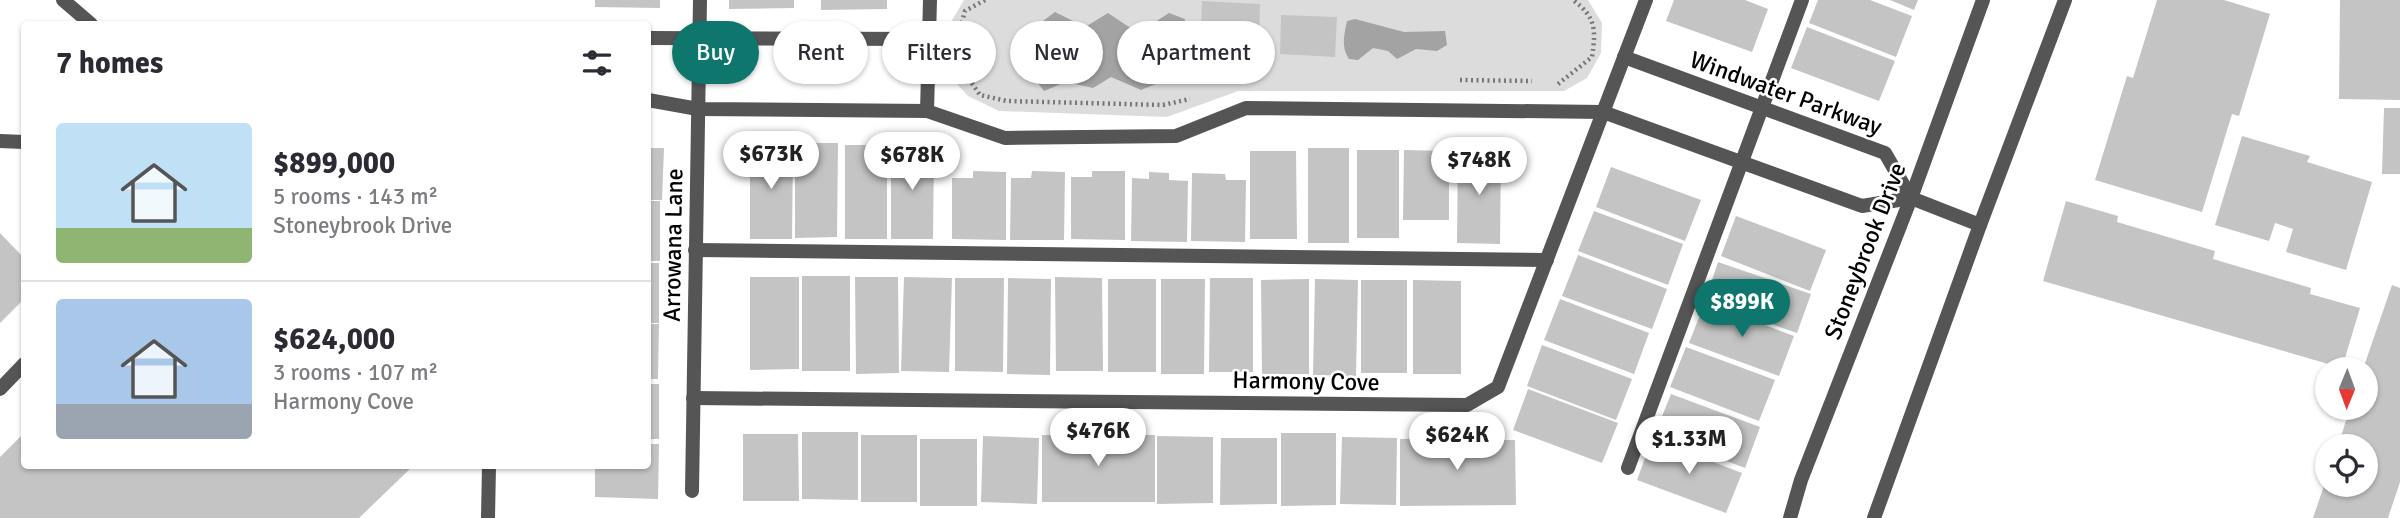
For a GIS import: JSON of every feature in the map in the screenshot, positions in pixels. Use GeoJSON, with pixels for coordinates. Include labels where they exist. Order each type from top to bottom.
{"type":"FeatureCollection","features":[{"type":"Feature","properties":{"kind":"street"},"geometry":{"type":"LineString","coordinates":[[64,0],[88,21]]}},
{"type":"Feature","properties":{"kind":"street","name":"Arrowana Lane"},"geometry":{"type":"LineString","coordinates":[[699,0],[699,21]]}},
{"type":"Feature","properties":{"kind":"street"},"geometry":{"type":"LineString","coordinates":[[929,21],[930,0]]}},
{"type":"Feature","properties":{"kind":"street","name":"Harmony Cove"},"geometry":{"type":"LineString","coordinates":[[693,398],[1467,405],[1498,387],[1646,0]]}},
{"type":"Feature","properties":{"kind":"street"},"geometry":{"type":"LineString","coordinates":[[1628,468],[1802,0]]}},
{"type":"Feature","properties":{"kind":"street","name":"Stoneybrook Drive"},"geometry":{"type":"LineString","coordinates":[[1790,518],[1801,480],[1983,0]]}},
{"type":"Feature","properties":{"kind":"street"},"geometry":{"type":"LineString","coordinates":[[1874,518],[2065,0]]}},
{"type":"Feature","properties":{"kind":"street"},"geometry":{"type":"LineString","coordinates":[[651,38],[672,38]]}},
{"type":"Feature","properties":{"kind":"street"},"geometry":{"type":"LineString","coordinates":[[759,38],[882,39]]}},
{"type":"Feature","properties":{"kind":"street","name":"Windwater Parkway"},"geometry":{"type":"LineString","coordinates":[[1624,57],[1885,153],[1910,198]]}},
{"type":"Feature","properties":{"kind":"street","name":"Arrowana Lane"},"geometry":{"type":"LineString","coordinates":[[692,491],[698,84]]}},
{"type":"Feature","properties":{"kind":"street"},"geometry":{"type":"LineString","coordinates":[[927,111],[928,84]]}},
{"type":"Feature","properties":{"kind":"street"},"geometry":{"type":"LineString","coordinates":[[651,101],[698,109],[927,111],[1005,138],[1175,136],[1246,108],[1603,112],[1862,206],[1910,198],[1980,225]]}},
{"type":"Feature","properties":{"kind":"street"},"geometry":{"type":"LineString","coordinates":[[0,141],[21,142]]}},
{"type":"Feature","properties":{"kind":"street"},"geometry":{"type":"LineString","coordinates":[[695,250],[1547,260]]}},
{"type":"Feature","properties":{"kind":"street"},"geometry":{"type":"LineString","coordinates":[[0,389],[21,367]]}},
{"type":"Feature","properties":{"kind":"street"},"geometry":{"type":"LineString","coordinates":[[488,518],[489,469]]}},
{"type":"Feature","properties":{"kind":"path"},"geometry":{"type":"LineString","coordinates":[[985,0],[965,10],[958,36],[964,72],[980,94],[1007,101],[1163,105],[1198,97]]}},
{"type":"Feature","properties":{"kind":"path"},"geometry":{"type":"LineString","coordinates":[[1548,83],[1560,84],[1592,57],[1595,33],[1586,10],[1573,0]]}},
{"type":"Feature","properties":{"kind":"path"},"geometry":{"type":"LineString","coordinates":[[1448,80],[1537,82]]}},
{"type":"Feature","properties":{"kind":"shaded area"},"geometry":{"type":"Polygon","coordinates":[[[964,0],[1588,0],[1602,23],[1601,53],[1587,78],[1564,91],[1238,91],[1167,117],[999,111],[968,96],[957,84],[996,84],[996,21],[952,21],[964,0]]]}},
{"type":"Feature","properties":{"kind":"shaded area"},"geometry":{"type":"Polygon","coordinates":[[[1055,12],[1073,21],[1043,21],[1055,12]]]}},
{"type":"Feature","properties":{"kind":"shaded area"},"geometry":{"type":"Polygon","coordinates":[[[1108,13],[1120,21],[1117,21],[1117,80],[1111,77],[1103,82],[1103,21],[1095,21],[1108,13]]]}},
{"type":"Feature","properties":{"kind":"shaded area"},"geometry":{"type":"Polygon","coordinates":[[[1169,13],[1185,21],[1157,21],[1169,13]]]}},
{"type":"Feature","properties":{"kind":"shaded area"},"geometry":{"type":"Polygon","coordinates":[[[1355,19],[1404,32],[1445,31],[1447,45],[1437,51],[1416,49],[1397,59],[1388,51],[1373,48],[1358,60],[1349,59],[1344,45],[1345,31],[1347,21],[1355,19]]]}},
{"type":"Feature","properties":{"kind":"shaded area"},"geometry":{"type":"Polygon","coordinates":[[[1039,84],[1061,84],[1044,91],[1039,84]]]}},
{"type":"Feature","properties":{"kind":"shaded area"},"geometry":{"type":"Polygon","coordinates":[[[1075,84],[1100,84],[1093,88],[1075,84]]]}},
{"type":"Feature","properties":{"kind":"shaded area"},"geometry":{"type":"Polygon","coordinates":[[[1127,84],[1156,84],[1141,90],[1127,84]]]}},
{"type":"Feature","properties":{"kind":"building"},"geometry":{"type":"Polygon","coordinates":[[[595,0],[660,0],[660,8],[595,7],[595,0]]]}},
{"type":"Feature","properties":{"kind":"building"},"geometry":{"type":"Polygon","coordinates":[[[729,0],[794,0],[794,8],[729,9],[729,0]]]}},
{"type":"Feature","properties":{"kind":"building"},"geometry":{"type":"Polygon","coordinates":[[[821,0],[887,0],[887,9],[821,10],[821,0]]]}},
{"type":"Feature","properties":{"kind":"building"},"geometry":{"type":"Polygon","coordinates":[[[1674,0],[1745,0],[1768,9],[1752,52],[1666,21],[1674,0]]]}},
{"type":"Feature","properties":{"kind":"building"},"geometry":{"type":"Polygon","coordinates":[[[1818,0],[1870,0],[1912,16],[1896,57],[1809,23],[1818,0]]]}},
{"type":"Feature","properties":{"kind":"building"},"geometry":{"type":"Polygon","coordinates":[[[1890,0],[1918,0],[1914,10],[1890,0]]]}},
{"type":"Feature","properties":{"kind":"building"},"geometry":{"type":"Polygon","coordinates":[[[2157,0],[2224,0],[2270,14],[2239,116],[2232,114],[2202,212],[2095,180],[2127,76],[2133,78],[2157,0]]]}},
{"type":"Feature","properties":{"kind":"building"},"geometry":{"type":"Polygon","coordinates":[[[2340,0],[2400,0],[2400,100],[2339,99],[2340,0]]]}},
{"type":"Feature","properties":{"kind":"building"},"geometry":{"type":"Polygon","coordinates":[[[1202,1],[1260,4],[1260,21],[1201,21],[1202,1]]]}},
{"type":"Feature","properties":{"kind":"building"},"geometry":{"type":"Polygon","coordinates":[[[1281,15],[1337,17],[1335,57],[1280,54],[1281,15]]]}},
{"type":"Feature","properties":{"kind":"building"},"geometry":{"type":"Polygon","coordinates":[[[1807,27],[1895,61],[1879,101],[1791,68],[1807,27]]]}},
{"type":"Feature","properties":{"kind":"building"},"geometry":{"type":"Polygon","coordinates":[[[2384,108],[2400,108],[2400,174],[2382,174],[2384,108]]]}},
{"type":"Feature","properties":{"kind":"building"},"geometry":{"type":"Polygon","coordinates":[[[2242,136],[2310,156],[2307,162],[2372,182],[2346,270],[2286,252],[2293,229],[2275,223],[2269,241],[2215,225],[2242,136]]]}},
{"type":"Feature","properties":{"kind":"building"},"geometry":{"type":"Polygon","coordinates":[[[795,143],[838,143],[837,237],[795,238],[795,143]]]}},
{"type":"Feature","properties":{"kind":"building"},"geometry":{"type":"Polygon","coordinates":[[[750,144],[793,144],[792,239],[750,239],[750,144]]]}},
{"type":"Feature","properties":{"kind":"building"},"geometry":{"type":"Polygon","coordinates":[[[845,145],[887,145],[887,239],[845,239],[845,145]]]}},
{"type":"Feature","properties":{"kind":"building"},"geometry":{"type":"Polygon","coordinates":[[[891,145],[934,145],[933,239],[891,239],[891,145]]]}},
{"type":"Feature","properties":{"kind":"building"},"geometry":{"type":"Polygon","coordinates":[[[651,148],[664,148],[662,200],[651,200],[651,148]]]}},
{"type":"Feature","properties":{"kind":"building"},"geometry":{"type":"Polygon","coordinates":[[[1308,148],[1349,148],[1349,243],[1308,243],[1308,148]]]}},
{"type":"Feature","properties":{"kind":"building"},"geometry":{"type":"Polygon","coordinates":[[[1357,150],[1399,150],[1399,238],[1357,238],[1357,150]]]}},
{"type":"Feature","properties":{"kind":"building"},"geometry":{"type":"Polygon","coordinates":[[[1404,150],[1449,151],[1449,220],[1403,220],[1404,150]]]}},
{"type":"Feature","properties":{"kind":"building"},"geometry":{"type":"Polygon","coordinates":[[[1458,150],[1501,150],[1500,244],[1457,243],[1458,150]]]}},
{"type":"Feature","properties":{"kind":"building"},"geometry":{"type":"Polygon","coordinates":[[[1250,151],[1296,151],[1297,239],[1250,239],[1250,151]]]}},
{"type":"Feature","properties":{"kind":"building"},"geometry":{"type":"Polygon","coordinates":[[[1611,167],[1701,200],[1685,241],[1596,207],[1611,167]]]}},
{"type":"Feature","properties":{"kind":"building"},"geometry":{"type":"Polygon","coordinates":[[[973,171],[1006,172],[1006,240],[952,239],[952,178],[973,178],[973,171]]]}},
{"type":"Feature","properties":{"kind":"building"},"geometry":{"type":"Polygon","coordinates":[[[1032,171],[1065,172],[1064,240],[1010,240],[1011,178],[1031,178],[1032,171]]]}},
{"type":"Feature","properties":{"kind":"building"},"geometry":{"type":"Polygon","coordinates":[[[1092,171],[1125,171],[1125,240],[1071,239],[1071,177],[1092,177],[1092,171]]]}},
{"type":"Feature","properties":{"kind":"building"},"geometry":{"type":"Polygon","coordinates":[[[1149,172],[1169,173],[1169,180],[1188,181],[1187,242],[1131,241],[1132,178],[1149,179],[1149,172]]]}},
{"type":"Feature","properties":{"kind":"building"},"geometry":{"type":"Polygon","coordinates":[[[1192,173],[1225,174],[1226,180],[1246,180],[1245,242],[1191,241],[1192,173]]]}},
{"type":"Feature","properties":{"kind":"building"},"geometry":{"type":"Polygon","coordinates":[[[651,201],[660,201],[660,261],[651,261],[651,201]]]}},
{"type":"Feature","properties":{"kind":"building"},"geometry":{"type":"Polygon","coordinates":[[[2066,201],[2118,216],[2117,222],[2215,251],[2213,259],[2311,288],[2310,294],[2360,308],[2345,357],[2315,357],[2315,360],[2043,281],[2066,201]]]}},
{"type":"Feature","properties":{"kind":"building"},"geometry":{"type":"Polygon","coordinates":[[[1594,211],[1683,244],[1668,285],[1578,251],[1594,211]]]}},
{"type":"Feature","properties":{"kind":"building"},"geometry":{"type":"Polygon","coordinates":[[[1736,216],[1826,250],[1810,291],[1721,256],[1736,216]]]}},
{"type":"Feature","properties":{"kind":"building"},"geometry":{"type":"Polygon","coordinates":[[[0,233],[21,255],[21,302],[0,323],[0,233]]]}},
{"type":"Feature","properties":{"kind":"building"},"geometry":{"type":"Polygon","coordinates":[[[1578,255],[1667,289],[1652,329],[1562,296],[1578,255]]]}},
{"type":"Feature","properties":{"kind":"building"},"geometry":{"type":"Polygon","coordinates":[[[1718,262],[1811,294],[1797,333],[1705,301],[1718,262]]]}},
{"type":"Feature","properties":{"kind":"building"},"geometry":{"type":"Polygon","coordinates":[[[651,263],[659,263],[659,323],[651,323],[651,263]]]}},
{"type":"Feature","properties":{"kind":"building"},"geometry":{"type":"Polygon","coordinates":[[[802,276],[850,276],[850,371],[802,371],[802,276]]]}},
{"type":"Feature","properties":{"kind":"building"},"geometry":{"type":"Polygon","coordinates":[[[750,277],[799,277],[799,369],[750,370],[750,277]]]}},
{"type":"Feature","properties":{"kind":"building"},"geometry":{"type":"Polygon","coordinates":[[[855,277],[898,277],[899,373],[856,374],[855,277]]]}},
{"type":"Feature","properties":{"kind":"building"},"geometry":{"type":"Polygon","coordinates":[[[904,277],[952,278],[949,372],[901,371],[904,277]]]}},
{"type":"Feature","properties":{"kind":"building"},"geometry":{"type":"Polygon","coordinates":[[[1055,277],[1102,278],[1103,371],[1056,371],[1055,277]]]}},
{"type":"Feature","properties":{"kind":"building"},"geometry":{"type":"Polygon","coordinates":[[[955,278],[1004,278],[1003,372],[955,371],[955,278]]]}},
{"type":"Feature","properties":{"kind":"building"},"geometry":{"type":"Polygon","coordinates":[[[1008,278],[1051,279],[1050,375],[1007,374],[1008,278]]]}},
{"type":"Feature","properties":{"kind":"building"},"geometry":{"type":"Polygon","coordinates":[[[1210,278],[1253,278],[1253,372],[1209,372],[1210,278]]]}},
{"type":"Feature","properties":{"kind":"building"},"geometry":{"type":"Polygon","coordinates":[[[1108,279],[1156,279],[1156,372],[1108,372],[1108,279]]]}},
{"type":"Feature","properties":{"kind":"building"},"geometry":{"type":"Polygon","coordinates":[[[1161,279],[1205,279],[1204,374],[1161,374],[1161,279]]]}},
{"type":"Feature","properties":{"kind":"building"},"geometry":{"type":"Polygon","coordinates":[[[1309,279],[1309,374],[1262,374],[1261,280],[1309,279]]]}},
{"type":"Feature","properties":{"kind":"building"},"geometry":{"type":"Polygon","coordinates":[[[1315,279],[1358,280],[1356,376],[1313,375],[1315,279]]]}},
{"type":"Feature","properties":{"kind":"building"},"geometry":{"type":"Polygon","coordinates":[[[1361,280],[1407,280],[1407,373],[1361,373],[1361,280]]]}},
{"type":"Feature","properties":{"kind":"building"},"geometry":{"type":"Polygon","coordinates":[[[1413,280],[1461,281],[1461,374],[1413,374],[1413,280]]]}},
{"type":"Feature","properties":{"kind":"building"},"geometry":{"type":"Polygon","coordinates":[[[2392,285],[2400,288],[2400,482],[2388,518],[2313,518],[2320,497],[2378,497],[2378,434],[2342,434],[2346,420],[2378,420],[2378,357],[2367,357],[2392,285]]]}},
{"type":"Feature","properties":{"kind":"building"},"geometry":{"type":"Polygon","coordinates":[[[1560,299],[1649,333],[1634,374],[1544,340],[1560,299]]]}},
{"type":"Feature","properties":{"kind":"building"},"geometry":{"type":"Polygon","coordinates":[[[1705,302],[1794,336],[1779,376],[1689,343],[1705,302]]]}},
{"type":"Feature","properties":{"kind":"building"},"geometry":{"type":"Polygon","coordinates":[[[651,324],[659,324],[658,379],[651,379],[651,324]]]}},
{"type":"Feature","properties":{"kind":"building"},"geometry":{"type":"Polygon","coordinates":[[[1542,345],[1632,379],[1616,420],[1527,386],[1542,345]]]}},
{"type":"Feature","properties":{"kind":"building"},"geometry":{"type":"Polygon","coordinates":[[[1686,347],[1775,380],[1759,421],[1670,387],[1686,347]]]}},
{"type":"Feature","properties":{"kind":"building"},"geometry":{"type":"Polygon","coordinates":[[[651,384],[659,384],[659,439],[651,439],[651,384]]]}},
{"type":"Feature","properties":{"kind":"building"},"geometry":{"type":"Polygon","coordinates":[[[1528,389],[1618,423],[1602,463],[1513,430],[1528,389]]]}},
{"type":"Feature","properties":{"kind":"building"},"geometry":{"type":"Polygon","coordinates":[[[1671,394],[1760,427],[1745,468],[1655,434],[1671,394]]]}},
{"type":"Feature","properties":{"kind":"building"},"geometry":{"type":"Polygon","coordinates":[[[802,432],[858,432],[858,500],[802,499],[802,432]]]}},
{"type":"Feature","properties":{"kind":"building"},"geometry":{"type":"Polygon","coordinates":[[[1281,433],[1336,433],[1336,505],[1281,506],[1281,433]]]}},
{"type":"Feature","properties":{"kind":"building"},"geometry":{"type":"Polygon","coordinates":[[[743,434],[798,434],[799,501],[743,501],[743,434]]]}},
{"type":"Feature","properties":{"kind":"building"},"geometry":{"type":"Polygon","coordinates":[[[861,435],[917,435],[917,502],[861,502],[861,435]]]}},
{"type":"Feature","properties":{"kind":"building"},"geometry":{"type":"Polygon","coordinates":[[[1042,435],[1155,435],[1155,502],[1042,502],[1042,435]]]}},
{"type":"Feature","properties":{"kind":"building"},"geometry":{"type":"Polygon","coordinates":[[[21,436],[21,469],[410,469],[359,518],[0,518],[0,457],[21,436]]]}},
{"type":"Feature","properties":{"kind":"building"},"geometry":{"type":"Polygon","coordinates":[[[983,436],[1039,438],[1037,504],[981,502],[983,436]]]}},
{"type":"Feature","properties":{"kind":"building"},"geometry":{"type":"Polygon","coordinates":[[[1157,436],[1213,437],[1213,503],[1157,504],[1157,436]]]}},
{"type":"Feature","properties":{"kind":"building"},"geometry":{"type":"Polygon","coordinates":[[[1342,437],[1397,438],[1396,505],[1340,504],[1342,437]]]}},
{"type":"Feature","properties":{"kind":"building"},"geometry":{"type":"Polygon","coordinates":[[[1221,438],[1277,438],[1277,504],[1220,505],[1221,438]]]}},
{"type":"Feature","properties":{"kind":"building"},"geometry":{"type":"Polygon","coordinates":[[[920,439],[977,439],[977,506],[920,506],[920,439]]]}},
{"type":"Feature","properties":{"kind":"building"},"geometry":{"type":"Polygon","coordinates":[[[1400,439],[1515,440],[1516,505],[1400,506],[1400,439]]]}},
{"type":"Feature","properties":{"kind":"building"},"geometry":{"type":"Polygon","coordinates":[[[1652,439],[1742,473],[1726,513],[1637,480],[1652,439]]]}},
{"type":"Feature","properties":{"kind":"building"},"geometry":{"type":"Polygon","coordinates":[[[651,444],[659,444],[658,499],[595,497],[595,469],[651,469],[651,444]]]}}]}
